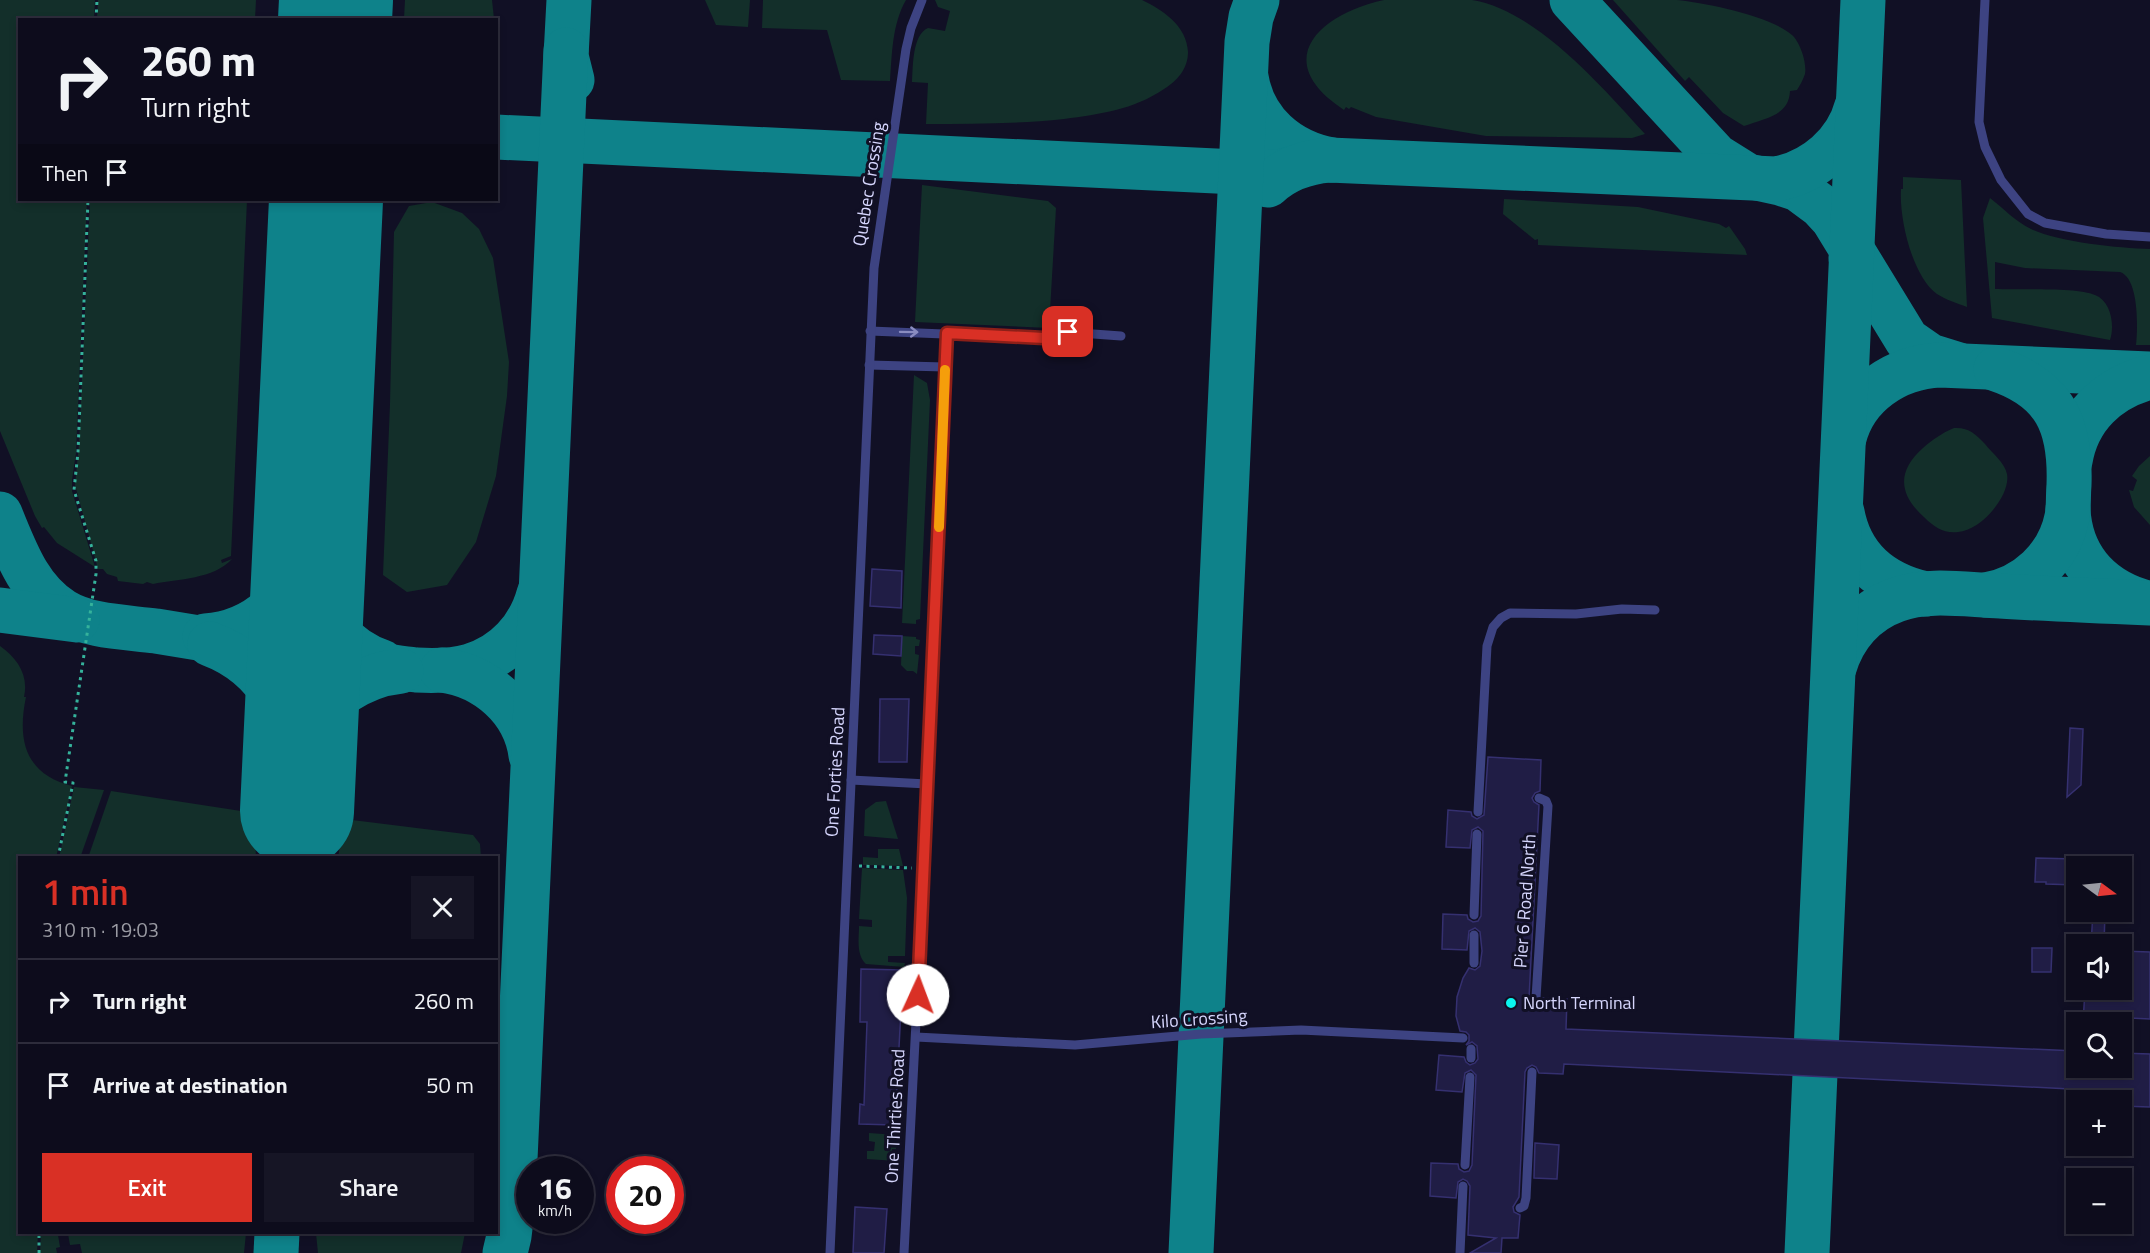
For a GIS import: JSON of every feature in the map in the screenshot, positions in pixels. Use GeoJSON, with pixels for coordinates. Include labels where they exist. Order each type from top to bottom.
{"type":"FeatureCollection","features":[{"type":"Feature","properties":{"kind":"lane","name":"Quebec Crossing"},"geometry":{"type":"LineString","coordinates":[[873,293],[875,256],[908,39],[922,0]]}},
{"type":"Feature","properties":{"kind":"lane"},"geometry":{"type":"LineString","coordinates":[[1985,0],[1979,122],[1985,147],[2001,180],[2028,214],[2045,223],[2106,234],[2150,237]]}},
{"type":"Feature","properties":{"kind":"lane","name":"One Forties Road"},"geometry":{"type":"LineString","coordinates":[[830,1253],[873,293]]}},
{"type":"Feature","properties":{"kind":"lane"},"geometry":{"type":"LineString","coordinates":[[870,332],[1044,338],[1065,332],[1121,336]]}},
{"type":"Feature","properties":{"kind":"lane","name":"One Thirties Road"},"geometry":{"type":"LineString","coordinates":[[904,1253],[924,868],[947,333]]}},
{"type":"Feature","properties":{"kind":"lane"},"geometry":{"type":"LineString","coordinates":[[869,365],[945,367]]}},
{"type":"Feature","properties":{"kind":"lane"},"geometry":{"type":"LineString","coordinates":[[1478,812],[1481,795],[1487,646],[1490,631],[1496,622],[1514,612],[1576,614],[1622,609],[1655,610]]}},
{"type":"Feature","properties":{"kind":"lane"},"geometry":{"type":"LineString","coordinates":[[851,780],[927,784]]}},
{"type":"Feature","properties":{"kind":"lane","name":"Pier 6 Road North"},"geometry":{"type":"LineString","coordinates":[[1536,998],[1548,806],[1546,801],[1539,798]]}},
{"type":"Feature","properties":{"kind":"lane"},"geometry":{"type":"LineString","coordinates":[[1474,915],[1477,834]]}},
{"type":"Feature","properties":{"kind":"lane"},"geometry":{"type":"LineString","coordinates":[[1474,935],[1474,963]]}},
{"type":"Feature","properties":{"kind":"lane","name":"Kilo Crossing"},"geometry":{"type":"LineString","coordinates":[[916,1037],[1089,1045],[1201,1034],[1311,1030],[1463,1038]]}},
{"type":"Feature","properties":{"kind":"lane"},"geometry":{"type":"LineString","coordinates":[[1520,1209],[1524,1207],[1526,1198],[1532,1072]]}},
{"type":"Feature","properties":{"kind":"lane"},"geometry":{"type":"LineString","coordinates":[[1465,1165],[1470,1077]]}},
{"type":"Feature","properties":{"kind":"lane"},"geometry":{"type":"LineString","coordinates":[[1460,1253],[1465,1207],[1463,1186]]}},
{"type":"Feature","properties":{"kind":"path"},"geometry":{"type":"LineString","coordinates":[[96,18],[97,0]]}},
{"type":"Feature","properties":{"kind":"path"},"geometry":{"type":"LineString","coordinates":[[58,856],[74,783],[65,782],[96,574],[96,561],[74,484],[78,452],[88,201]]}},
{"type":"Feature","properties":{"kind":"path"},"geometry":{"type":"LineString","coordinates":[[848,866],[924,868]]}},
{"type":"Feature","properties":{"kind":"path"},"geometry":{"type":"LineString","coordinates":[[39,1234],[39,1253]]}},
{"type":"Feature","properties":{"kind":"green space"},"geometry":{"type":"Polygon","coordinates":[[[0,0],[95,0],[94,18],[18,18],[18,201],[87,201],[76,453],[72,491],[95,567],[57,543],[44,527],[42,528],[0,431],[0,0]]]}},
{"type":"Feature","properties":{"kind":"green space"},"geometry":{"type":"Polygon","coordinates":[[[98,0],[256,0],[255,18],[97,18],[98,0]]]}},
{"type":"Feature","properties":{"kind":"green space"},"geometry":{"type":"Polygon","coordinates":[[[405,0],[492,0],[494,18],[404,18],[405,0]]]}},
{"type":"Feature","properties":{"kind":"green space"},"geometry":{"type":"Polygon","coordinates":[[[705,0],[750,0],[748,27],[716,25],[705,0]]]}},
{"type":"Feature","properties":{"kind":"green space"},"geometry":{"type":"Polygon","coordinates":[[[763,0],[906,0],[895,29],[890,81],[841,80],[827,30],[762,28],[763,0]]]}},
{"type":"Feature","properties":{"kind":"green space"},"geometry":{"type":"Polygon","coordinates":[[[935,0],[1142,0],[1166,14],[1179,27],[1187,43],[1188,58],[1181,74],[1169,86],[1140,102],[1116,110],[1046,121],[926,124],[928,83],[912,82],[914,52],[919,37],[928,28],[945,31],[950,11],[938,7],[935,0]]]}},
{"type":"Feature","properties":{"kind":"green space"},"geometry":{"type":"Polygon","coordinates":[[[1384,0],[1472,0],[1496,7],[1520,19],[1544,35],[1589,74],[1645,134],[1632,138],[1486,136],[1376,117],[1351,107],[1349,109],[1346,107],[1344,110],[1322,92],[1309,74],[1307,57],[1312,42],[1323,28],[1340,16],[1384,0]]]}},
{"type":"Feature","properties":{"kind":"green space"},"geometry":{"type":"Polygon","coordinates":[[[1613,0],[1677,0],[1721,7],[1754,16],[1782,28],[1798,42],[1804,59],[1804,76],[1797,90],[1790,91],[1789,99],[1781,111],[1744,126],[1723,113],[1689,77],[1685,81],[1613,0]]]}},
{"type":"Feature","properties":{"kind":"green space"},"geometry":{"type":"Polygon","coordinates":[[[1903,177],[1961,180],[1967,307],[1937,294],[1928,286],[1914,261],[1902,215],[1903,177]]]}},
{"type":"Feature","properties":{"kind":"green space"},"geometry":{"type":"Polygon","coordinates":[[[922,185],[1048,201],[1056,208],[1049,328],[915,322],[922,185]]]}},
{"type":"Feature","properties":{"kind":"green space"},"geometry":{"type":"Polygon","coordinates":[[[1990,198],[2020,223],[2043,234],[2089,243],[2150,249],[2150,345],[2136,345],[2137,316],[2134,293],[2126,276],[2120,272],[2025,268],[1995,262],[1995,289],[2075,291],[2086,292],[2100,298],[2105,302],[2112,321],[2110,340],[1992,318],[1983,218],[1990,198]]]}},
{"type":"Feature","properties":{"kind":"green space"},"geometry":{"type":"Polygon","coordinates":[[[1504,199],[1638,207],[1719,224],[1726,228],[1729,226],[1747,255],[1538,245],[1538,239],[1535,240],[1503,214],[1504,199]]]}},
{"type":"Feature","properties":{"kind":"green space"},"geometry":{"type":"Polygon","coordinates":[[[90,201],[247,201],[231,556],[221,560],[222,563],[232,559],[216,571],[153,584],[118,581],[117,577],[107,574],[103,569],[98,569],[75,485],[79,444],[90,201]]]}},
{"type":"Feature","properties":{"kind":"green space"},"geometry":{"type":"Polygon","coordinates":[[[432,202],[462,213],[479,229],[493,258],[509,362],[507,396],[496,476],[476,542],[447,585],[407,592],[383,575],[394,232],[409,206],[432,202]]]}},
{"type":"Feature","properties":{"kind":"green space"},"geometry":{"type":"Polygon","coordinates":[[[914,375],[927,383],[930,400],[920,619],[916,620],[916,624],[902,623],[914,375]]]}},
{"type":"Feature","properties":{"kind":"green space"},"geometry":{"type":"Polygon","coordinates":[[[1954,428],[1968,430],[1982,440],[2004,466],[2007,483],[1999,502],[1984,519],[1967,530],[1953,532],[1936,527],[1916,509],[1910,501],[1904,483],[1908,466],[1914,457],[1934,439],[1954,428]]]}},
{"type":"Feature","properties":{"kind":"green space"},"geometry":{"type":"Polygon","coordinates":[[[2150,456],[2150,525],[2134,507],[2129,490],[2133,491],[2137,480],[2132,476],[2150,456]]]}},
{"type":"Feature","properties":{"kind":"green space"},"geometry":{"type":"Polygon","coordinates":[[[902,636],[916,637],[920,640],[919,646],[915,646],[915,654],[919,655],[917,674],[907,671],[901,665],[902,636]]]}},
{"type":"Feature","properties":{"kind":"green space"},"geometry":{"type":"Polygon","coordinates":[[[0,646],[12,656],[25,681],[23,727],[28,753],[34,764],[44,773],[72,786],[56,856],[18,856],[18,1234],[38,1234],[37,1253],[0,1253],[0,646]]]}},
{"type":"Feature","properties":{"kind":"green space"},"geometry":{"type":"Polygon","coordinates":[[[74,787],[104,790],[81,856],[59,856],[74,787]]]}},
{"type":"Feature","properties":{"kind":"green space"},"geometry":{"type":"Polygon","coordinates":[[[111,791],[254,813],[256,856],[89,856],[111,791]]]}},
{"type":"Feature","properties":{"kind":"green space"},"geometry":{"type":"Polygon","coordinates":[[[886,801],[898,839],[864,836],[865,810],[876,802],[886,801]]]}},
{"type":"Feature","properties":{"kind":"green space"},"geometry":{"type":"Polygon","coordinates":[[[344,819],[473,835],[480,844],[481,856],[338,856],[344,819]]]}},
{"type":"Feature","properties":{"kind":"green space"},"geometry":{"type":"Polygon","coordinates":[[[878,849],[899,849],[903,866],[863,865],[863,857],[878,858],[878,849]]]}},
{"type":"Feature","properties":{"kind":"green space"},"geometry":{"type":"Polygon","coordinates":[[[862,868],[903,870],[907,898],[905,956],[888,956],[888,962],[905,963],[904,967],[866,964],[861,956],[859,926],[872,927],[872,920],[859,919],[862,868]]]}},
{"type":"Feature","properties":{"kind":"green space"},"geometry":{"type":"Polygon","coordinates":[[[869,1133],[897,1135],[896,1149],[892,1149],[892,1156],[896,1157],[896,1161],[867,1159],[867,1151],[874,1151],[875,1142],[869,1141],[869,1133]]]}},
{"type":"Feature","properties":{"kind":"green space"},"geometry":{"type":"Polygon","coordinates":[[[41,1234],[68,1234],[58,1235],[60,1247],[56,1248],[57,1253],[40,1253],[41,1234]]]}},
{"type":"Feature","properties":{"kind":"green space"},"geometry":{"type":"Polygon","coordinates":[[[68,1234],[246,1234],[244,1253],[82,1253],[80,1244],[70,1245],[68,1234]]]}},
{"type":"Feature","properties":{"kind":"green space"},"geometry":{"type":"Polygon","coordinates":[[[316,1234],[465,1234],[461,1253],[318,1253],[316,1234]]]}},
{"type":"Feature","properties":{"kind":"building"},"geometry":{"type":"Polygon","coordinates":[[[872,569],[902,571],[901,608],[870,606],[872,569]]]}},
{"type":"Feature","properties":{"kind":"building"},"geometry":{"type":"Polygon","coordinates":[[[874,635],[902,636],[901,656],[873,654],[874,635]]]}},
{"type":"Feature","properties":{"kind":"building"},"geometry":{"type":"Polygon","coordinates":[[[880,699],[909,699],[907,762],[879,762],[880,699]]]}},
{"type":"Feature","properties":{"kind":"building"},"geometry":{"type":"Polygon","coordinates":[[[2070,728],[2083,729],[2081,785],[2067,797],[2070,728]]]}},
{"type":"Feature","properties":{"kind":"building","name":"North Terminal"},"geometry":{"type":"Polygon","coordinates":[[[1488,757],[1541,760],[1540,791],[1532,798],[1539,805],[1529,998],[1536,1005],[1543,998],[1567,999],[1566,1029],[2066,1051],[2066,1078],[2132,1078],[2132,1053],[2150,1054],[2150,1107],[2132,1106],[2132,1090],[2070,1090],[1564,1064],[1563,1074],[1539,1073],[1532,1065],[1525,1072],[1519,1197],[1513,1207],[1514,1212],[1520,1215],[1518,1238],[1502,1238],[1501,1253],[1470,1253],[1496,1238],[1468,1235],[1470,1186],[1467,1181],[1463,1179],[1458,1182],[1456,1198],[1430,1196],[1431,1163],[1458,1164],[1459,1169],[1464,1172],[1469,1171],[1472,1165],[1476,1075],[1471,1070],[1465,1073],[1462,1092],[1436,1090],[1439,1055],[1464,1057],[1470,1065],[1478,1059],[1477,1046],[1472,1042],[1466,1045],[1469,1035],[1460,1031],[1456,1016],[1457,997],[1463,978],[1469,968],[1475,970],[1480,966],[1482,951],[1480,932],[1475,928],[1469,931],[1467,950],[1442,949],[1443,914],[1467,915],[1468,919],[1473,922],[1478,921],[1481,916],[1483,831],[1478,827],[1472,830],[1470,848],[1446,847],[1448,810],[1471,812],[1472,816],[1477,819],[1484,815],[1488,757]]]}},
{"type":"Feature","properties":{"kind":"building"},"geometry":{"type":"Polygon","coordinates":[[[2036,858],[2066,859],[2066,885],[2035,882],[2036,858]]]}},
{"type":"Feature","properties":{"kind":"building"},"geometry":{"type":"Polygon","coordinates":[[[2092,922],[2105,922],[2104,934],[2092,934],[2092,922]]]}},
{"type":"Feature","properties":{"kind":"building"},"geometry":{"type":"Polygon","coordinates":[[[2032,948],[2052,948],[2051,972],[2032,972],[2032,948]]]}},
{"type":"Feature","properties":{"kind":"building"},"geometry":{"type":"Polygon","coordinates":[[[2132,951],[2150,952],[2150,1019],[2132,1018],[2132,1012],[2084,1012],[2084,1000],[2132,1000],[2132,951]]]}},
{"type":"Feature","properties":{"kind":"building"},"geometry":{"type":"Polygon","coordinates":[[[861,969],[903,970],[895,1125],[859,1124],[860,1104],[864,1105],[867,1022],[860,1022],[861,969]]]}},
{"type":"Feature","properties":{"kind":"building"},"geometry":{"type":"Polygon","coordinates":[[[1535,1143],[1559,1145],[1557,1179],[1534,1178],[1535,1143]]]}},
{"type":"Feature","properties":{"kind":"building"},"geometry":{"type":"Polygon","coordinates":[[[855,1207],[887,1209],[884,1253],[853,1253],[855,1207]]]}},
{"type":"Feature","properties":{"kind":"taxiway"},"geometry":{"type":"LineString","coordinates":[[336,0],[336,18]]}},
{"type":"Feature","properties":{"kind":"taxiway"},"geometry":{"type":"LineString","coordinates":[[569,0],[566,56],[572,80]]}},
{"type":"Feature","properties":{"kind":"taxiway"},"geometry":{"type":"LineString","coordinates":[[1191,1253],[1247,42],[1251,17],[1257,0]]}},
{"type":"Feature","properties":{"kind":"taxiway"},"geometry":{"type":"LineString","coordinates":[[1572,0],[1716,156],[1748,176],[1798,189],[1821,206],[1833,219],[1852,250],[1851,258]]}},
{"type":"Feature","properties":{"kind":"taxiway"},"geometry":{"type":"LineString","coordinates":[[1807,1253],[1863,0]]}},
{"type":"Feature","properties":{"kind":"taxiway"},"geometry":{"type":"LineString","coordinates":[[505,1253],[513,1203],[566,50]]}},
{"type":"Feature","properties":{"kind":"taxiway"},"geometry":{"type":"LineString","coordinates":[[1246,77],[1256,108],[1275,132],[1301,150],[1332,160]]}},
{"type":"Feature","properties":{"kind":"taxiway"},"geometry":{"type":"LineString","coordinates":[[1268,185],[1296,167],[1329,160],[1776,179],[1803,170],[1827,154],[1845,132],[1857,106]]}},
{"type":"Feature","properties":{"kind":"taxiway"},"geometry":{"type":"LineString","coordinates":[[498,137],[1258,173],[1280,172],[1293,168]]}},
{"type":"Feature","properties":{"kind":"taxiway"},"geometry":{"type":"LineString","coordinates":[[324,249],[328,217],[334,201]]}},
{"type":"Feature","properties":{"kind":"taxiway"},"geometry":{"type":"LineString","coordinates":[[1852,250],[1907,340],[1930,356],[1959,365]]}},
{"type":"Feature","properties":{"kind":"taxiway"},"geometry":{"type":"LineString","coordinates":[[1844,438],[1849,422],[1857,408],[1868,396],[1893,377],[1924,367],[1940,365],[2150,374]]}},
{"type":"Feature","properties":{"kind":"taxiway"},"geometry":{"type":"LineString","coordinates":[[1986,595],[2014,586],[2038,569],[2057,546],[2063,532],[2068,505],[2067,445],[2056,412],[2033,387],[1996,369]]}},
{"type":"Feature","properties":{"kind":"taxiway"},"geometry":{"type":"LineString","coordinates":[[2070,461],[2080,431],[2087,418],[2097,407],[2121,389],[2150,377]]}},
{"type":"Feature","properties":{"kind":"taxiway"},"geometry":{"type":"LineString","coordinates":[[2068,509],[2074,541],[2089,567],[2111,587],[2140,601]]}},
{"type":"Feature","properties":{"kind":"taxiway"},"geometry":{"type":"LineString","coordinates":[[1842,512],[1852,543],[1870,566],[1895,583],[1926,594]]}},
{"type":"Feature","properties":{"kind":"taxiway"},"geometry":{"type":"LineString","coordinates":[[0,514],[24,568],[40,592],[63,611],[73,616],[108,625],[406,669],[443,670],[464,668],[483,661],[505,648],[529,618],[539,594]]}},
{"type":"Feature","properties":{"kind":"taxiway"},"geometry":{"type":"LineString","coordinates":[[310,529],[309,575],[320,608],[327,620],[346,641],[369,657],[382,662]]}},
{"type":"Feature","properties":{"kind":"taxiway"},"geometry":{"type":"LineString","coordinates":[[205,636],[242,627],[273,607],[295,578],[308,543]]}},
{"type":"Feature","properties":{"kind":"taxiway"},"geometry":{"type":"LineString","coordinates":[[1834,668],[1849,635],[1865,618],[1885,605],[1908,596],[1947,593],[2150,603]]}},
{"type":"Feature","properties":{"kind":"taxiway"},"geometry":{"type":"LineString","coordinates":[[0,610],[77,620]]}},
{"type":"Feature","properties":{"kind":"taxiway"},"geometry":{"type":"LineString","coordinates":[[210,644],[231,654],[249,667],[264,681],[275,698],[291,737],[298,781]]}},
{"type":"Feature","properties":{"kind":"taxiway"},"geometry":{"type":"LineString","coordinates":[[442,670],[474,679],[501,698],[521,723],[531,755]]}},
{"type":"Feature","properties":{"kind":"taxiway"},"geometry":{"type":"LineString","coordinates":[[299,775],[307,738],[322,712],[333,701],[358,684],[386,673],[401,671]]}},
{"type":"Feature","properties":{"kind":"taxiway"},"geometry":{"type":"LineString","coordinates":[[294,856],[297,811]]}},
{"type":"Feature","properties":{"kind":"taxiway"},"geometry":{"type":"LineString","coordinates":[[276,1253],[277,1234]]}},
{"type":"Feature","properties":{"kind":"runway"},"geometry":{"type":"LineString","coordinates":[[335,18],[336,0]]}},
{"type":"Feature","properties":{"kind":"runway"},"geometry":{"type":"LineString","coordinates":[[297,811],[326,201]]}},
{"type":"Feature","properties":{"kind":"slow traffic"},"geometry":{"type":"LineString","coordinates":[[939,527],[945,370]]}},
{"type":"Feature","properties":{"kind":"place","name":"North Terminal"},"geometry":{"type":"Point","coordinates":[1511,1003]}},
{"type":"Feature","properties":{"kind":"route"},"geometry":{"type":"LineString","coordinates":[[918,995],[947,333],[1044,338],[1068,332]]}}]}
